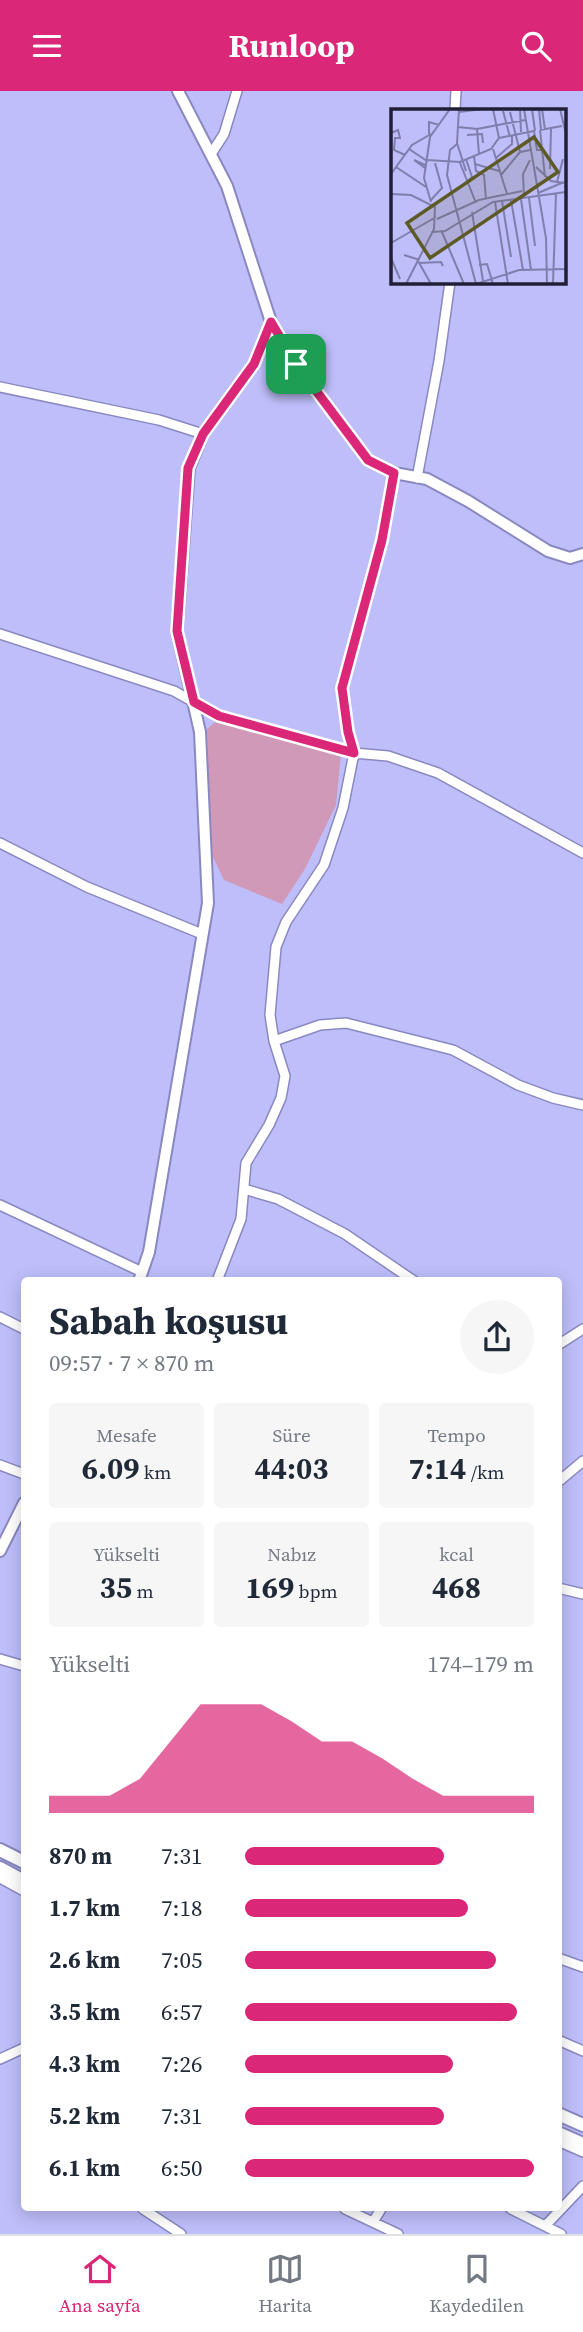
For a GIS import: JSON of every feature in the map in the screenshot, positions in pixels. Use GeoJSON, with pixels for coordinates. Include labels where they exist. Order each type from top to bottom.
{"type":"FeatureCollection","features":[{"type":"Feature","properties":{"kind":"main road"},"geometry":{"type":"LineString","coordinates":[[0,1850],[21,1860]]}},
{"type":"Feature","properties":{"kind":"main road"},"geometry":{"type":"LineString","coordinates":[[0,1868],[21,1879]]}},
{"type":"Feature","properties":{"kind":"main road"},"geometry":{"type":"LineString","coordinates":[[562,2116],[583,2125]]}},
{"type":"Feature","properties":{"kind":"main road"},"geometry":{"type":"LineString","coordinates":[[562,2135],[583,2144]]}},
{"type":"Feature","properties":{"kind":"street"},"geometry":{"type":"LineString","coordinates":[[178,91],[228,186],[271,322],[296,364],[368,460],[394,473],[427,479],[548,551],[569,558],[583,554]]}},
{"type":"Feature","properties":{"kind":"street"},"geometry":{"type":"LineString","coordinates":[[211,154],[224,134],[237,91]]}},
{"type":"Feature","properties":{"kind":"street"},"geometry":{"type":"LineString","coordinates":[[455,109],[456,91]]}},
{"type":"Feature","properties":{"kind":"street"},"geometry":{"type":"LineString","coordinates":[[417,478],[439,361],[450,283]]}},
{"type":"Feature","properties":{"kind":"street"},"geometry":{"type":"LineString","coordinates":[[0,1205],[141,1277],[149,1252],[208,903],[200,732],[177,631],[188,468],[203,434],[254,364],[271,322]]}},
{"type":"Feature","properties":{"kind":"street"},"geometry":{"type":"LineString","coordinates":[[0,387],[159,420],[203,434]]}},
{"type":"Feature","properties":{"kind":"street"},"geometry":{"type":"LineString","coordinates":[[219,1277],[242,1219],[246,1163],[269,1125],[281,1098],[285,1076],[274,1041],[270,1015],[276,947],[286,922],[324,865],[343,808],[354,753],[342,688],[382,540],[394,473]]}},
{"type":"Feature","properties":{"kind":"street"},"geometry":{"type":"LineString","coordinates":[[0,633],[174,691],[219,716],[354,753],[388,756],[438,773],[583,853]]}},
{"type":"Feature","properties":{"kind":"street"},"geometry":{"type":"LineString","coordinates":[[0,843],[87,887],[202,934]]}},
{"type":"Feature","properties":{"kind":"street"},"geometry":{"type":"LineString","coordinates":[[274,1041],[320,1025],[346,1023],[453,1050],[518,1085],[553,1098],[583,1105]]}},
{"type":"Feature","properties":{"kind":"street"},"geometry":{"type":"LineString","coordinates":[[244,1189],[278,1199],[345,1234],[408,1277]]}},
{"type":"Feature","properties":{"kind":"street"},"geometry":{"type":"LineString","coordinates":[[0,1317],[21,1328]]}},
{"type":"Feature","properties":{"kind":"street"},"geometry":{"type":"LineString","coordinates":[[562,1342],[583,1329]]}},
{"type":"Feature","properties":{"kind":"street"},"geometry":{"type":"LineString","coordinates":[[562,1479],[583,1461]]}},
{"type":"Feature","properties":{"kind":"street"},"geometry":{"type":"LineString","coordinates":[[0,1465],[21,1473]]}},
{"type":"Feature","properties":{"kind":"street"},"geometry":{"type":"LineString","coordinates":[[0,1551],[21,1509]]}},
{"type":"Feature","properties":{"kind":"street"},"geometry":{"type":"LineString","coordinates":[[562,1589],[583,1594]]}},
{"type":"Feature","properties":{"kind":"street"},"geometry":{"type":"LineString","coordinates":[[0,1659],[21,1665]]}},
{"type":"Feature","properties":{"kind":"street"},"geometry":{"type":"LineString","coordinates":[[0,1878],[21,1889]]}},
{"type":"Feature","properties":{"kind":"street"},"geometry":{"type":"LineString","coordinates":[[562,1959],[583,1967]]}},
{"type":"Feature","properties":{"kind":"street"},"geometry":{"type":"LineString","coordinates":[[562,2042],[583,2051]]}},
{"type":"Feature","properties":{"kind":"street"},"geometry":{"type":"LineString","coordinates":[[0,2059],[21,2049]]}},
{"type":"Feature","properties":{"kind":"street"},"geometry":{"type":"LineString","coordinates":[[562,2143],[583,2151]]}},
{"type":"Feature","properties":{"kind":"street"},"geometry":{"type":"LineString","coordinates":[[562,2208],[583,2186]]}},
{"type":"Feature","properties":{"kind":"street"},"geometry":{"type":"LineString","coordinates":[[147,2211],[181,2234]]}},
{"type":"Feature","properties":{"kind":"street"},"geometry":{"type":"LineString","coordinates":[[349,2211],[398,2234]]}},
{"type":"Feature","properties":{"kind":"street"},"geometry":{"type":"LineString","coordinates":[[373,2223],[380,2211]]}},
{"type":"Feature","properties":{"kind":"street"},"geometry":{"type":"LineString","coordinates":[[515,2211],[561,2234]]}},
{"type":"Feature","properties":{"kind":"street"},"geometry":{"type":"LineString","coordinates":[[545,2226],[559,2211]]}},
{"type":"Feature","properties":{"kind":"shaded area"},"geometry":{"type":"Polygon","coordinates":[[[215,722],[341,754],[336,805],[305,869],[282,904],[224,880],[210,851],[207,729],[215,722]]]}},
{"type":"Feature","properties":{"kind":"route"},"geometry":{"type":"LineString","coordinates":[[271,322],[296,364],[368,460],[394,473],[382,540],[342,688],[354,753],[219,716],[194,702],[177,631],[188,468],[203,434],[254,364],[271,322]]}}]}
